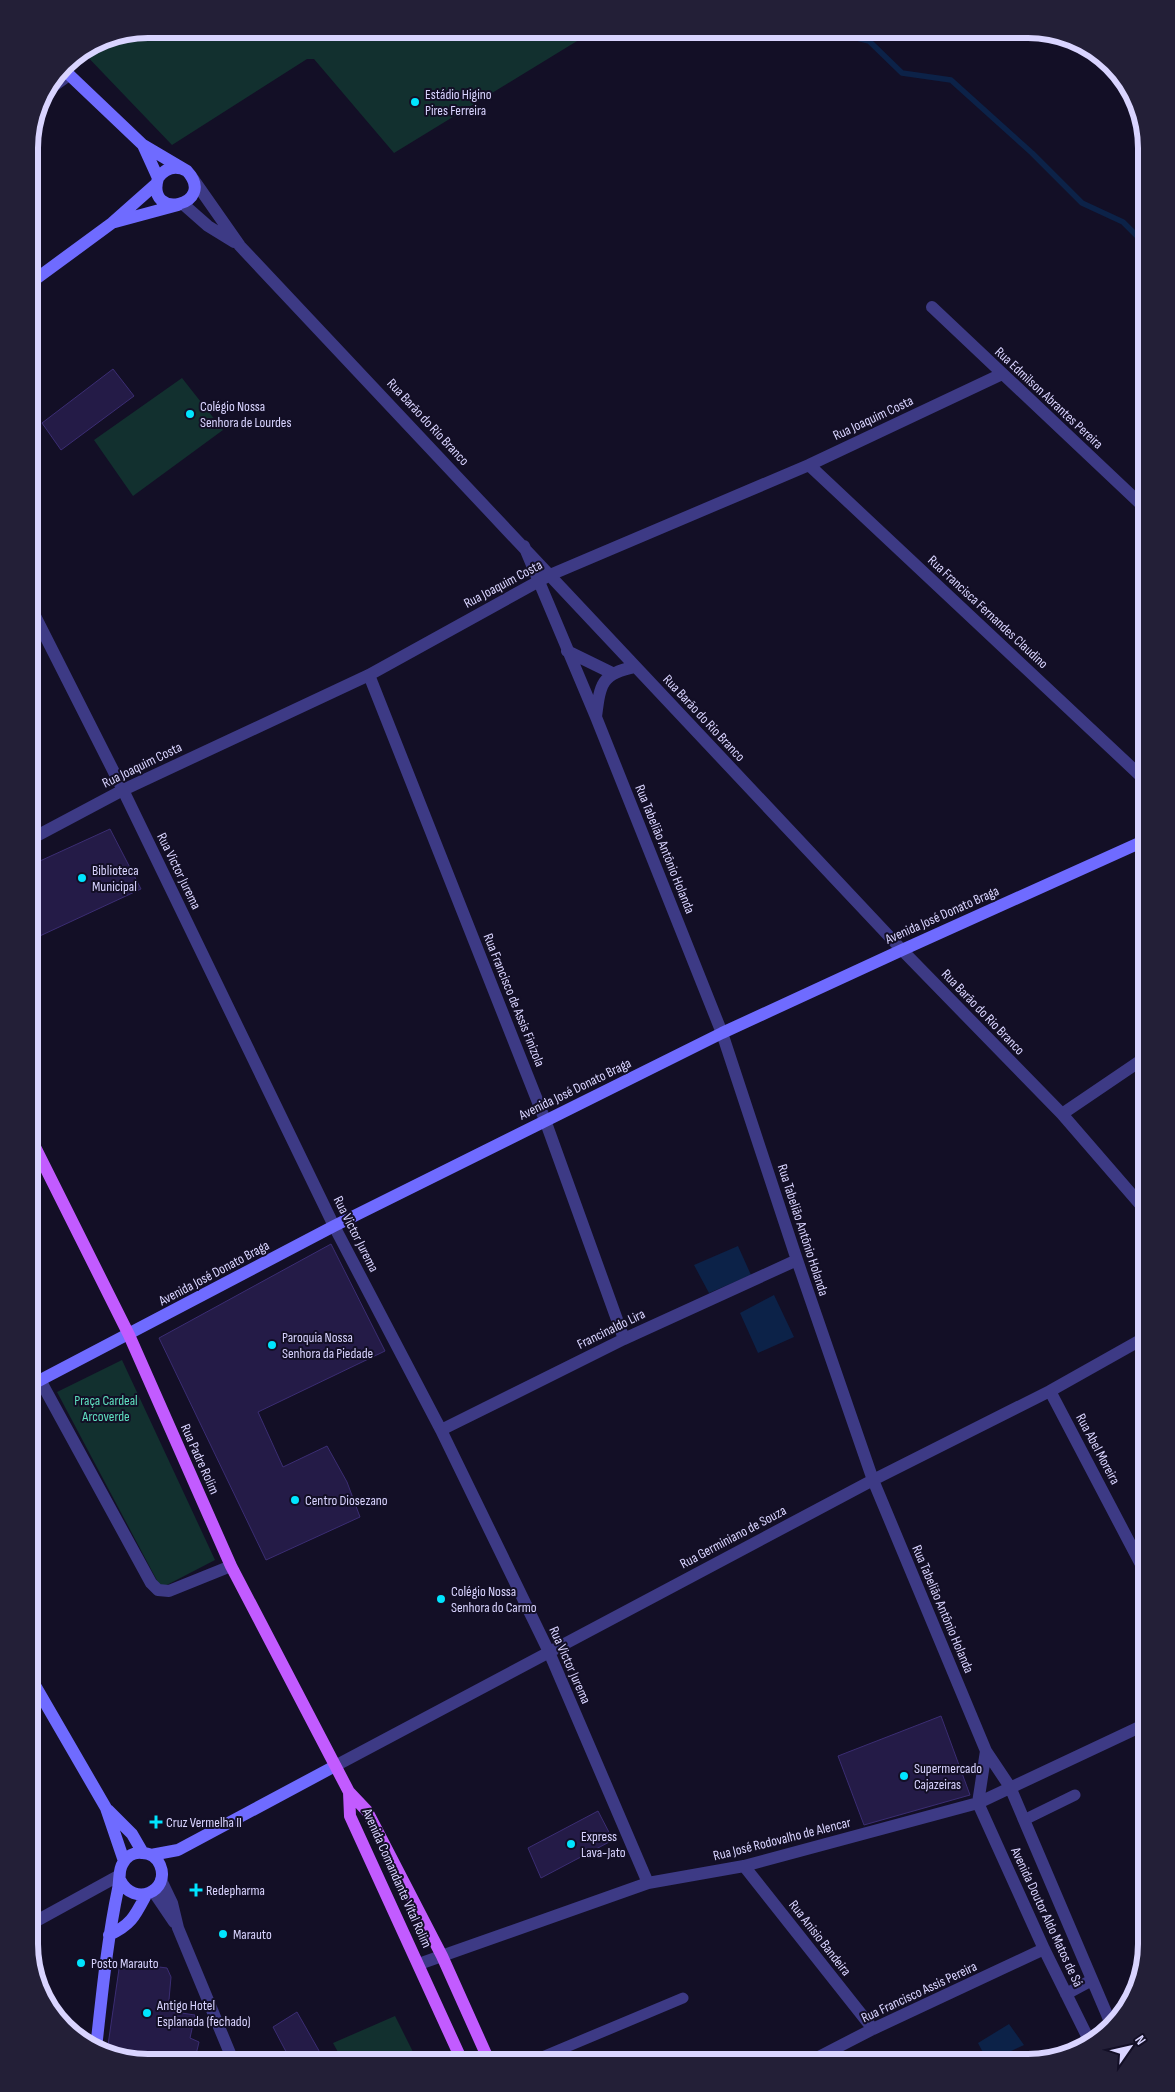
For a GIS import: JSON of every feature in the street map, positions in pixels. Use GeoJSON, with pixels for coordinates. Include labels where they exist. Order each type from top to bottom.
{"type":"FeatureCollection","features":[{"type":"Feature","properties":{"kind":"main road"},"geometry":{"type":"LineString","coordinates":[[67,73],[143,146],[189,174]]}},
{"type":"Feature","properties":{"kind":"main road"},"geometry":{"type":"LineString","coordinates":[[143,146],[157,181],[157,191],[161,199],[172,205],[181,205]]}},
{"type":"Feature","properties":{"kind":"main road"},"geometry":{"type":"LineString","coordinates":[[38,277],[112,223],[168,169],[181,168],[189,174],[194,189],[189,200],[181,205],[112,223]]}},
{"type":"Feature","properties":{"kind":"main road","name":"Avenida José Donato Braga"},"geometry":{"type":"LineString","coordinates":[[38,1381],[334,1226],[722,1033],[1138,844]]}},
{"type":"Feature","properties":{"kind":"main road","name":"Rua Padre Rolim"},"geometry":{"type":"LineString","coordinates":[[38,1169],[129,1335],[231,1566],[349,1792]]}},
{"type":"Feature","properties":{"kind":"main road"},"geometry":{"type":"LineString","coordinates":[[38,1691],[106,1808],[124,1861],[109,1935],[97,2042]]}},
{"type":"Feature","properties":{"kind":"main road"},"geometry":{"type":"LineString","coordinates":[[124,1861],[132,1854],[178,1850],[335,1766]]}},
{"type":"Feature","properties":{"kind":"main road","name":"Avenida Comandante Vital Rolim"},"geometry":{"type":"LineString","coordinates":[[349,1792],[367,1811],[442,1956],[486,2054]]}},
{"type":"Feature","properties":{"kind":"main road","name":"Avenida Comandante Vital Rolim"},"geometry":{"type":"LineString","coordinates":[[349,1792],[350,1816],[459,2054]]}},
{"type":"Feature","properties":{"kind":"main road"},"geometry":{"type":"LineString","coordinates":[[106,1808],[160,1866],[161,1876]]}},
{"type":"Feature","properties":{"kind":"main road"},"geometry":{"type":"LineString","coordinates":[[109,1935],[125,1928],[134,1918],[178,1850]]}},
{"type":"Feature","properties":{"kind":"main road"},"geometry":{"type":"LineString","coordinates":[[120,1877],[127,1890],[140,1895],[149,1893]]}},
{"type":"Feature","properties":{"kind":"street","name":"Rua Barāo do Rio Branco"},"geometry":{"type":"LineString","coordinates":[[189,174],[240,246],[902,950],[1062,1114],[1138,1202]]}},
{"type":"Feature","properties":{"kind":"street","name":"Rua Barāo do Rio Branco"},"geometry":{"type":"LineString","coordinates":[[181,205],[208,226],[240,246]]}},
{"type":"Feature","properties":{"kind":"street","name":"Rua Edmilson Abrantes Pereira"},"geometry":{"type":"LineString","coordinates":[[932,307],[1138,502]]}},
{"type":"Feature","properties":{"kind":"street","name":"Rua Joaquim Costa"},"geometry":{"type":"LineString","coordinates":[[38,835],[123,790],[369,675],[550,575],[809,465],[1002,374]]}},
{"type":"Feature","properties":{"kind":"street","name":"Rua Francisca Fernandes Claudino"},"geometry":{"type":"LineString","coordinates":[[809,465],[1138,773]]}},
{"type":"Feature","properties":{"kind":"street","name":"Rua Tabelião Antônio Holanda"},"geometry":{"type":"LineString","coordinates":[[524,546],[596,717],[722,1033],[797,1260],[873,1480],[986,1751],[1010,1787]]}},
{"type":"Feature","properties":{"kind":"street","name":"Rua Victor Jurema"},"geometry":{"type":"LineString","coordinates":[[38,622],[123,790],[334,1226],[441,1430],[549,1652],[648,1883]]}},
{"type":"Feature","properties":{"kind":"street"},"geometry":{"type":"LineString","coordinates":[[567,651],[612,673]]}},
{"type":"Feature","properties":{"kind":"street"},"geometry":{"type":"LineString","coordinates":[[596,717],[599,694],[606,679],[618,670],[636,667]]}},
{"type":"Feature","properties":{"kind":"street","name":"Rua Francisco de Assis Finizola"},"geometry":{"type":"LineString","coordinates":[[369,675],[545,1120],[624,1339]]}},
{"type":"Feature","properties":{"kind":"street"},"geometry":{"type":"LineString","coordinates":[[1062,1114],[1138,1062]]}},
{"type":"Feature","properties":{"kind":"street","name":"Francinaldo Lira"},"geometry":{"type":"LineString","coordinates":[[441,1430],[624,1339],[797,1260]]}},
{"type":"Feature","properties":{"kind":"street","name":"Rua Germiniano de Souza"},"geometry":{"type":"LineString","coordinates":[[335,1766],[873,1480],[1050,1391],[1138,1342]]}},
{"type":"Feature","properties":{"kind":"street"},"geometry":{"type":"LineString","coordinates":[[38,1390],[151,1583],[158,1590],[169,1591],[231,1566]]}},
{"type":"Feature","properties":{"kind":"street","name":"Rua Abel Moreira"},"geometry":{"type":"LineString","coordinates":[[1050,1391],[1138,1559]]}},
{"type":"Feature","properties":{"kind":"street","name":"Rua José Rodovalho de Alencar"},"geometry":{"type":"LineString","coordinates":[[419,1964],[648,1883],[744,1866],[978,1803],[1138,1728]]}},
{"type":"Feature","properties":{"kind":"street"},"geometry":{"type":"LineString","coordinates":[[978,1803],[986,1751]]}},
{"type":"Feature","properties":{"kind":"street","name":"Avenida Doutor Aldo Matos de Sá"},"geometry":{"type":"LineString","coordinates":[[1010,1787],[1109,2018]]}},
{"type":"Feature","properties":{"kind":"street","name":"Avenida Doutor Aldo Matos de Sá"},"geometry":{"type":"LineString","coordinates":[[978,1803],[1044,1950],[1087,2037]]}},
{"type":"Feature","properties":{"kind":"street","name":"Rua Anisio Bandeira"},"geometry":{"type":"LineString","coordinates":[[744,1866],[873,2029]]}},
{"type":"Feature","properties":{"kind":"street"},"geometry":{"type":"LineString","coordinates":[[161,1876],[172,1903],[178,1928],[230,2054]]}},
{"type":"Feature","properties":{"kind":"street"},"geometry":{"type":"LineString","coordinates":[[38,1920],[120,1877]]}},
{"type":"Feature","properties":{"kind":"street"},"geometry":{"type":"LineString","coordinates":[[149,1893],[178,1928]]}},
{"type":"Feature","properties":{"kind":"street","name":"Rua Francisco Assis Pereira"},"geometry":{"type":"LineString","coordinates":[[824,2054],[873,2029],[1044,1950]]}},
{"type":"Feature","properties":{"kind":"street"},"geometry":{"type":"LineString","coordinates":[[1066,1994],[1092,1980]]}},
{"type":"Feature","properties":{"kind":"lane"},"geometry":{"type":"LineString","coordinates":[[1024,1820],[1076,1795]]}},
{"type":"Feature","properties":{"kind":"lane"},"geometry":{"type":"LineString","coordinates":[[549,2054],[683,1998]]}},
{"type":"Feature","properties":{"kind":"green space","name":"Estádio Higino Pires Ferreira"},"geometry":{"type":"Polygon","coordinates":[[[133,38],[582,38],[394,153],[314,59],[307,59],[172,145],[86,56],[112,43],[133,38]]]}},
{"type":"Feature","properties":{"kind":"green space"},"geometry":{"type":"Polygon","coordinates":[[[182,378],[223,430],[133,496],[94,440],[182,378]]]}},
{"type":"Feature","properties":{"kind":"green space","name":"Praça Cardeal Arcoverde"},"geometry":{"type":"Polygon","coordinates":[[[122,1360],[215,1560],[161,1588],[57,1392],[122,1360]]]}},
{"type":"Feature","properties":{"kind":"green space"},"geometry":{"type":"Polygon","coordinates":[[[395,2016],[414,2054],[339,2054],[333,2043],[395,2016]]]}},
{"type":"Feature","properties":{"kind":"water"},"geometry":{"type":"Polygon","coordinates":[[[738,1246],[751,1275],[709,1293],[694,1265],[738,1246]]]}},
{"type":"Feature","properties":{"kind":"water"},"geometry":{"type":"Polygon","coordinates":[[[774,1295],[794,1337],[758,1353],[740,1313],[774,1295]]]}},
{"type":"Feature","properties":{"kind":"water"},"geometry":{"type":"Polygon","coordinates":[[[1009,2024],[1024,2045],[1005,2054],[984,2054],[978,2043],[1009,2024]]]}},
{"type":"Feature","properties":{"kind":"building"},"geometry":{"type":"Polygon","coordinates":[[[113,369],[134,396],[61,450],[42,423],[113,369]]]}},
{"type":"Feature","properties":{"kind":"building","name":"Biblioteca Municipal"},"geometry":{"type":"Polygon","coordinates":[[[110,829],[141,889],[38,937],[38,862],[110,829]]]}},
{"type":"Feature","properties":{"kind":"building","name":"Paroquia Nossa Senhora da Piedade"},"geometry":{"type":"Polygon","coordinates":[[[331,1244],[385,1351],[258,1412],[283,1467],[327,1446],[347,1482],[360,1517],[266,1560],[159,1338],[331,1244]]]}},
{"type":"Feature","properties":{"kind":"building","name":"Supermercado Cajazeiras"},"geometry":{"type":"Polygon","coordinates":[[[941,1716],[970,1795],[864,1825],[838,1756],[941,1716]]]}},
{"type":"Feature","properties":{"kind":"building","name":"Express Lava-Jato"},"geometry":{"type":"Polygon","coordinates":[[[598,1811],[613,1840],[541,1878],[528,1848],[598,1811]]]}},
{"type":"Feature","properties":{"kind":"building","name":"Antigo Hotel Esplanada (fechado)"},"geometry":{"type":"Polygon","coordinates":[[[120,1962],[167,1968],[171,1977],[168,2011],[195,2015],[190,2038],[199,2042],[196,2054],[140,2054],[108,2047],[120,1962]]]}},
{"type":"Feature","properties":{"kind":"building"},"geometry":{"type":"Polygon","coordinates":[[[297,2012],[321,2054],[287,2054],[273,2027],[297,2012]]]}},
{"type":"Feature","properties":{"kind":"waterway"},"geometry":{"type":"LineString","coordinates":[[857,38],[869,41],[902,73],[951,80],[1032,153],[1082,203],[1123,222],[1138,237]]}},
{"type":"Feature","properties":{"kind":"place","name":"Estádio Higino Pires Ferreira"},"geometry":{"type":"Point","coordinates":[415,102]}},
{"type":"Feature","properties":{"kind":"place","name":"Colégio Nossa Senhora de Lourdes"},"geometry":{"type":"Point","coordinates":[190,414]}},
{"type":"Feature","properties":{"kind":"place","name":"Biblioteca Municipal"},"geometry":{"type":"Point","coordinates":[82,878]}},
{"type":"Feature","properties":{"kind":"place","name":"Paroquia Nossa Senhora da Piedade"},"geometry":{"type":"Point","coordinates":[272,1345]}},
{"type":"Feature","properties":{"kind":"place","name":"Centro Diosezano"},"geometry":{"type":"Point","coordinates":[295,1500]}},
{"type":"Feature","properties":{"kind":"place","name":"Colégio Nossa Senhora do Carmo"},"geometry":{"type":"Point","coordinates":[441,1599]}},
{"type":"Feature","properties":{"kind":"place","name":"Supermercado Cajazeiras"},"geometry":{"type":"Point","coordinates":[904,1776]}},
{"type":"Feature","properties":{"kind":"place","name":"Cruz Vermelha II"},"geometry":{"type":"Point","coordinates":[156,1822]}},
{"type":"Feature","properties":{"kind":"place","name":"Express Lava-Jato"},"geometry":{"type":"Point","coordinates":[571,1844]}},
{"type":"Feature","properties":{"kind":"place","name":"Redepharma"},"geometry":{"type":"Point","coordinates":[196,1890]}},
{"type":"Feature","properties":{"kind":"place","name":"Marauto"},"geometry":{"type":"Point","coordinates":[223,1934]}},
{"type":"Feature","properties":{"kind":"place","name":"Posto Marauto"},"geometry":{"type":"Point","coordinates":[81,1963]}},
{"type":"Feature","properties":{"kind":"place","name":"Antigo Hotel Esplanada (fechado)"},"geometry":{"type":"Point","coordinates":[147,2013]}}]}
